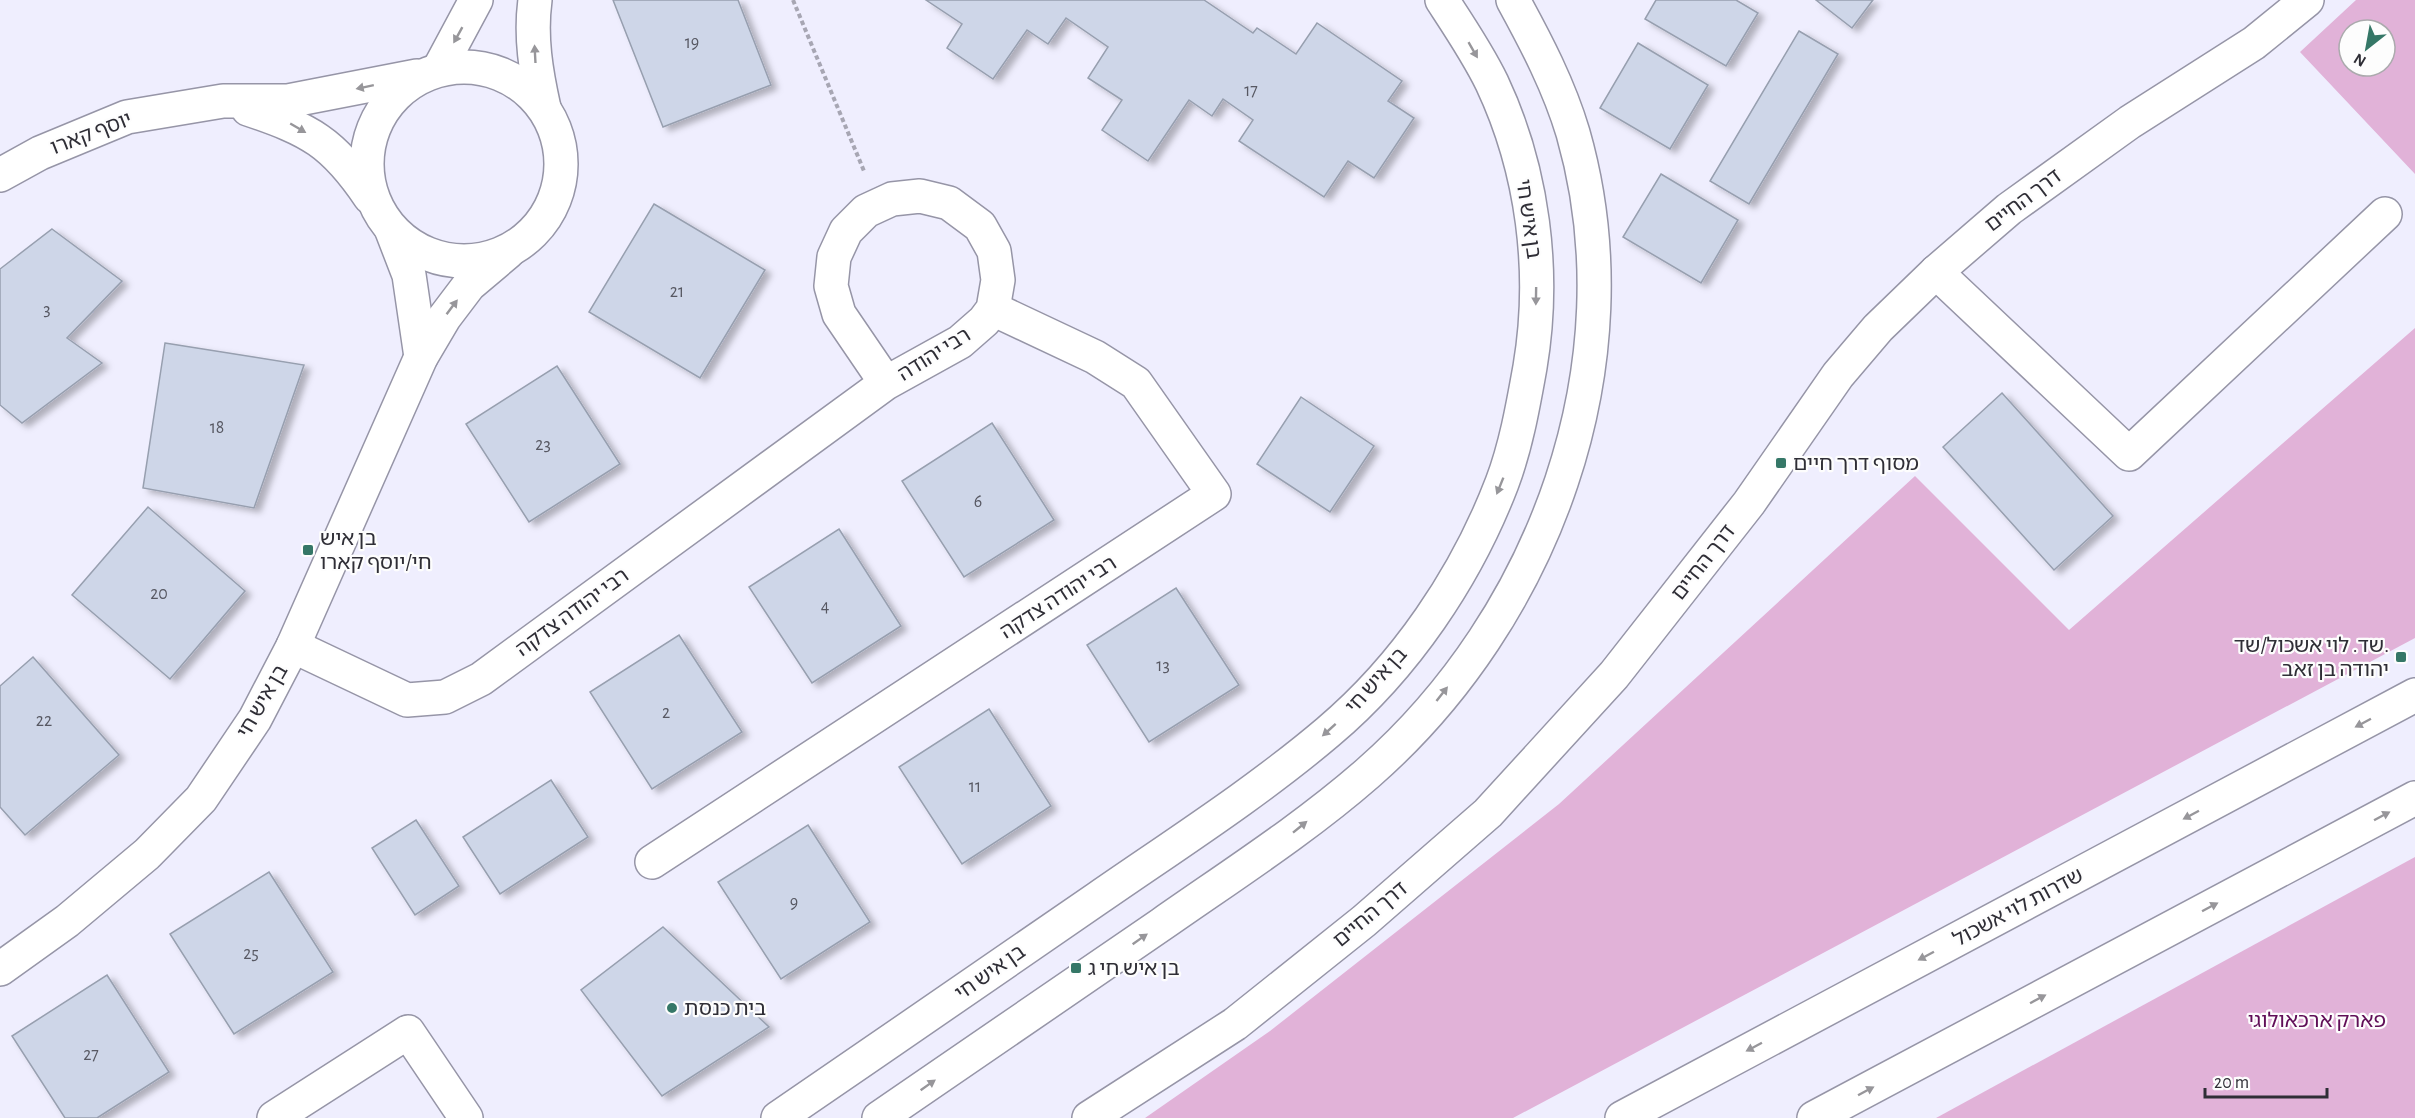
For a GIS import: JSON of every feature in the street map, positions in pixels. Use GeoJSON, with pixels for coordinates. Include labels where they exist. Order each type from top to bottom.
{"type":"FeatureCollection","features":[{"type":"Feature","properties":{"kind":"street"},"geometry":{"type":"LineString","coordinates":[[430,72],[476,0]]}},
{"type":"Feature","properties":{"kind":"street"},"geometry":{"type":"LineString","coordinates":[[392,231],[417,251],[447,261],[478,262],[508,252],[535,232],[554,204],[562,172],[559,138],[544,108],[535,66],[533,21],[536,0]]}},
{"type":"Feature","properties":{"kind":"street","name":"בן איש חי"},"geometry":{"type":"LineString","coordinates":[[778,1118],[1254,790],[1331,729],[1389,670],[1436,611],[1470,552],[1502,482],[1522,411],[1535,335],[1536,268],[1532,215],[1517,148],[1492,82],[1442,0]]}},
{"type":"Feature","properties":{"kind":"street"},"geometry":{"type":"LineString","coordinates":[[879,1118],[1289,836],[1370,771],[1432,707],[1483,644],[1521,579],[1556,501],[1579,424],[1592,341],[1593,266],[1589,206],[1573,132],[1544,57],[1513,0]]}},
{"type":"Feature","properties":{"kind":"street","name":"דרך החיים"},"geometry":{"type":"LineString","coordinates":[[1089,1118],[1235,1024],[1364,921],[1488,813],[1614,675],[1749,502],[1838,375],[1878,328],[1936,272],[2009,209],[2130,122],[2254,43],[2307,0]]}},
{"type":"Feature","properties":{"kind":"street"},"geometry":{"type":"LineString","coordinates":[[421,357],[409,274],[392,231],[373,202],[366,173],[368,144],[378,115],[397,92],[430,72],[468,66],[497,72],[523,86],[544,108]]}},
{"type":"Feature","properties":{"kind":"street","name":"יוסף קארו"},"geometry":{"type":"LineString","coordinates":[[0,175],[40,153],[127,117],[223,101],[288,101],[430,72]]}},
{"type":"Feature","properties":{"kind":"street","name":"יוסף קארו"},"geometry":{"type":"LineString","coordinates":[[223,101],[290,123],[327,146],[348,164],[373,202]]}},
{"type":"Feature","properties":{"kind":"street","name":"רבי יהודה"},"geometry":{"type":"LineString","coordinates":[[921,196],[949,203],[980,226],[994,251],[998,280],[993,309],[984,321],[960,342],[886,383],[839,314],[831,286],[834,257],[846,231],[866,212],[879,205],[892,199],[921,196]]}},
{"type":"Feature","properties":{"kind":"street"},"geometry":{"type":"LineString","coordinates":[[1936,272],[2129,454],[2385,214]]}},
{"type":"Feature","properties":{"kind":"street","name":"בן איש חי"},"geometry":{"type":"LineString","coordinates":[[0,969],[67,921],[138,862],[201,800],[255,719],[293,646],[421,357],[444,318],[469,285],[508,252]]}},
{"type":"Feature","properties":{"kind":"street","name":"רבי יהודה צדקה"},"geometry":{"type":"LineString","coordinates":[[652,862],[1214,494],[1136,383],[1095,357],[993,309]]}},
{"type":"Feature","properties":{"kind":"street","name":"רבי יהודה צדקה"},"geometry":{"type":"LineString","coordinates":[[293,646],[407,699],[445,697],[481,679],[886,383]]}},
{"type":"Feature","properties":{"kind":"street","name":"שדרות לוי אשכול"},"geometry":{"type":"LineString","coordinates":[[1622,1118],[2415,695]]}},
{"type":"Feature","properties":{"kind":"street"},"geometry":{"type":"LineString","coordinates":[[1814,1118],[2415,798]]}},
{"type":"Feature","properties":{"kind":"street"},"geometry":{"type":"LineString","coordinates":[[274,1118],[408,1032],[466,1118]]}},
{"type":"Feature","properties":{"kind":"path"},"geometry":{"type":"LineString","coordinates":[[793,0],[879,205]]}},
{"type":"Feature","properties":{"kind":"green space"},"geometry":{"type":"Polygon","coordinates":[[[2356,0],[2415,0],[2415,174],[2300,52],[2356,0]]]}},
{"type":"Feature","properties":{"kind":"green space"},"geometry":{"type":"Polygon","coordinates":[[[2415,328],[2415,638],[1513,1118],[1145,1118],[1270,1031],[1559,804],[1915,476],[2069,630],[2415,328]]]}},
{"type":"Feature","properties":{"kind":"green space","name":"פארק ארכאולוגי"},"geometry":{"type":"Polygon","coordinates":[[[2415,857],[2415,1118],[1936,1118],[2415,857]]]}},
{"type":"Feature","properties":{"kind":"building"},"geometry":{"type":"Polygon","coordinates":[[[613,0],[738,0],[771,85],[663,127],[613,0]]]}},
{"type":"Feature","properties":{"kind":"building"},"geometry":{"type":"Polygon","coordinates":[[[926,0],[1204,0],[1253,33],[1257,28],[1296,54],[1317,23],[1402,81],[1388,101],[1414,118],[1374,178],[1348,161],[1324,197],[1239,141],[1253,120],[1223,99],[1212,116],[1189,100],[1148,161],[1102,130],[1122,100],[1088,78],[1108,47],[1066,18],[1048,44],[1027,30],[993,79],[947,48],[962,24],[926,0]]]}},
{"type":"Feature","properties":{"kind":"building"},"geometry":{"type":"Polygon","coordinates":[[[1656,0],[1736,0],[1758,13],[1726,66],[1645,19],[1656,0]]]}},
{"type":"Feature","properties":{"kind":"building"},"geometry":{"type":"Polygon","coordinates":[[[1816,0],[1873,0],[1852,28],[1816,0]]]}},
{"type":"Feature","properties":{"kind":"building"},"geometry":{"type":"Polygon","coordinates":[[[1799,31],[1838,54],[1749,204],[1710,181],[1799,31]]]}},
{"type":"Feature","properties":{"kind":"building"},"geometry":{"type":"Polygon","coordinates":[[[1638,43],[1708,85],[1670,149],[1600,108],[1638,43]]]}},
{"type":"Feature","properties":{"kind":"building"},"geometry":{"type":"Polygon","coordinates":[[[1661,174],[1738,220],[1701,283],[1623,237],[1661,174]]]}},
{"type":"Feature","properties":{"kind":"building"},"geometry":{"type":"Polygon","coordinates":[[[654,204],[765,270],[700,378],[589,312],[654,204]]]}},
{"type":"Feature","properties":{"kind":"building"},"geometry":{"type":"Polygon","coordinates":[[[52,229],[122,281],[67,338],[102,363],[22,423],[0,405],[0,269],[52,229]]]}},
{"type":"Feature","properties":{"kind":"building"},"geometry":{"type":"Polygon","coordinates":[[[165,343],[304,365],[254,508],[143,488],[165,343]]]}},
{"type":"Feature","properties":{"kind":"building"},"geometry":{"type":"Polygon","coordinates":[[[557,366],[620,464],[529,522],[466,424],[557,366]]]}},
{"type":"Feature","properties":{"kind":"building"},"geometry":{"type":"Polygon","coordinates":[[[2002,393],[2113,516],[2054,570],[1943,447],[2002,393]]]}},
{"type":"Feature","properties":{"kind":"building"},"geometry":{"type":"Polygon","coordinates":[[[1301,397],[1374,446],[1330,512],[1257,464],[1301,397]]]}},
{"type":"Feature","properties":{"kind":"building"},"geometry":{"type":"Polygon","coordinates":[[[992,423],[1054,520],[964,577],[902,481],[992,423]]]}},
{"type":"Feature","properties":{"kind":"building"},"geometry":{"type":"Polygon","coordinates":[[[148,507],[245,591],[170,679],[72,595],[148,507]]]}},
{"type":"Feature","properties":{"kind":"building"},"geometry":{"type":"Polygon","coordinates":[[[839,529],[901,626],[812,683],[749,587],[839,529]]]}},
{"type":"Feature","properties":{"kind":"building"},"geometry":{"type":"Polygon","coordinates":[[[1176,588],[1239,685],[1149,742],[1087,645],[1176,588]]]}},
{"type":"Feature","properties":{"kind":"building"},"geometry":{"type":"Polygon","coordinates":[[[679,635],[742,732],[652,789],[590,692],[679,635]]]}},
{"type":"Feature","properties":{"kind":"building"},"geometry":{"type":"Polygon","coordinates":[[[33,657],[119,755],[25,835],[0,807],[0,686],[33,657]]]}},
{"type":"Feature","properties":{"kind":"building"},"geometry":{"type":"Polygon","coordinates":[[[989,709],[1051,806],[962,864],[899,767],[989,709]]]}},
{"type":"Feature","properties":{"kind":"building"},"geometry":{"type":"Polygon","coordinates":[[[551,780],[588,837],[500,894],[463,837],[551,780]]]}},
{"type":"Feature","properties":{"kind":"building"},"geometry":{"type":"Polygon","coordinates":[[[416,820],[459,886],[415,915],[372,848],[416,820]]]}},
{"type":"Feature","properties":{"kind":"building"},"geometry":{"type":"Polygon","coordinates":[[[808,825],[870,922],[781,979],[718,882],[808,825]]]}},
{"type":"Feature","properties":{"kind":"building"},"geometry":{"type":"Polygon","coordinates":[[[269,872],[333,972],[234,1034],[170,934],[269,872]]]}},
{"type":"Feature","properties":{"kind":"building","name":"בית כנסת"},"geometry":{"type":"Polygon","coordinates":[[[663,927],[769,1027],[662,1096],[581,990],[663,927]]]}},
{"type":"Feature","properties":{"kind":"building"},"geometry":{"type":"Polygon","coordinates":[[[107,975],[169,1072],[97,1118],[65,1118],[12,1036],[107,975]]]}},
{"type":"Feature","properties":{"kind":"place","name":"מסוף דרך חיים"},"geometry":{"type":"Point","coordinates":[1781,463]}},
{"type":"Feature","properties":{"kind":"place","name":"בן איש חי/יוסף קארו"},"geometry":{"type":"Point","coordinates":[308,550]}},
{"type":"Feature","properties":{"kind":"place","name":"שד. לוי אשכול/שד. יהודה בן זאב"},"geometry":{"type":"Point","coordinates":[2401,657]}},
{"type":"Feature","properties":{"kind":"place","name":"בן איש חי ג"},"geometry":{"type":"Point","coordinates":[1076,968]}},
{"type":"Feature","properties":{"kind":"place","name":"בית כנסת"},"geometry":{"type":"Point","coordinates":[672,1008]}}]}
